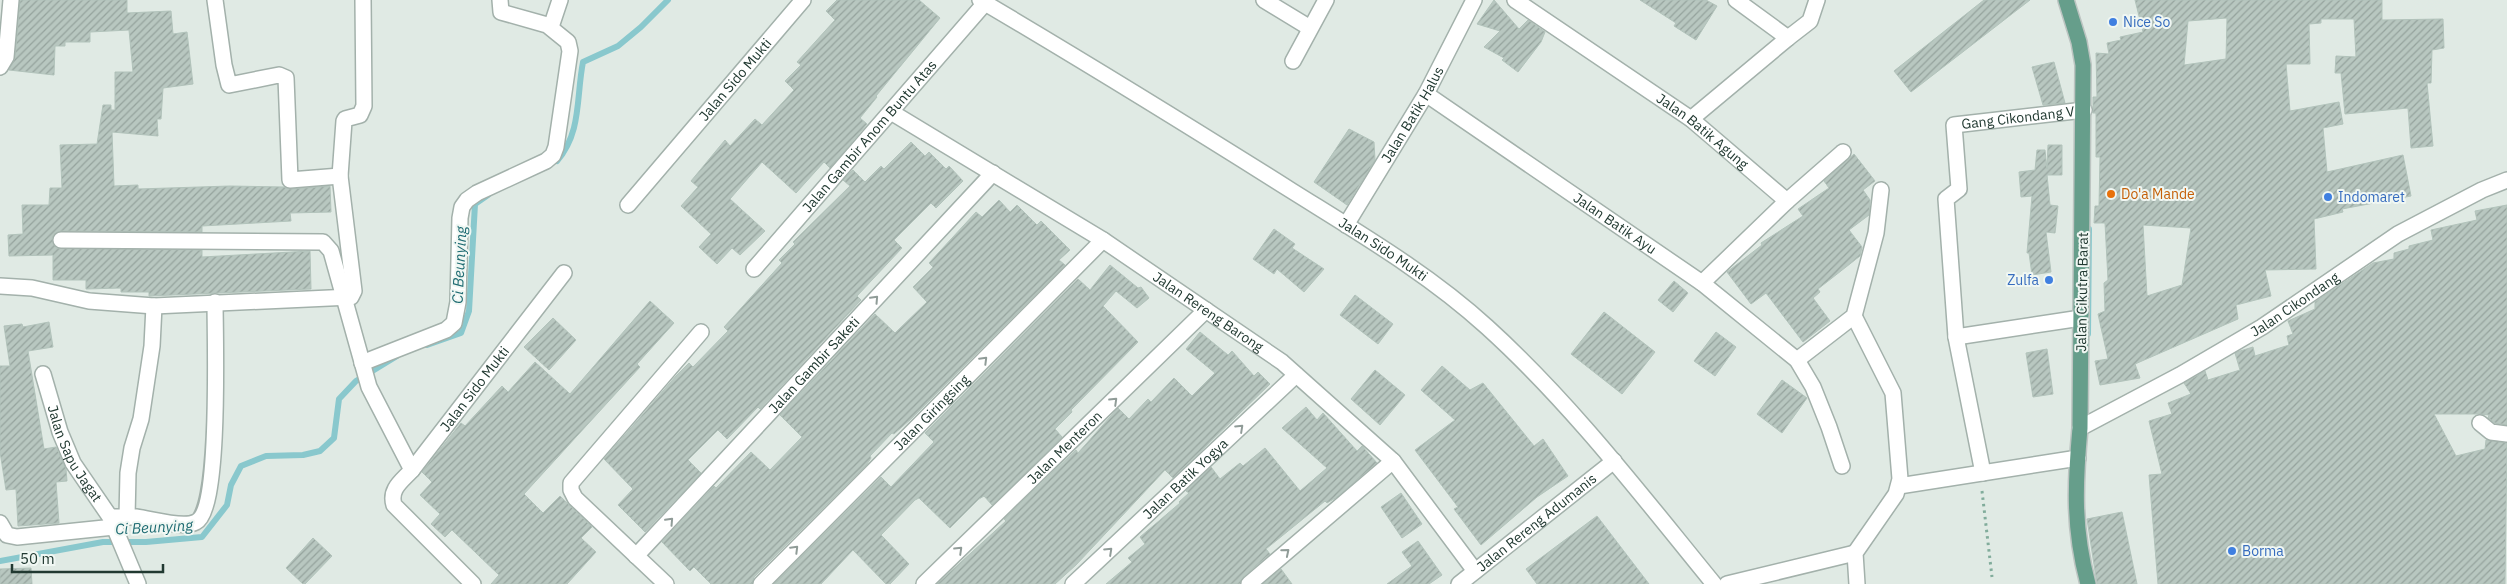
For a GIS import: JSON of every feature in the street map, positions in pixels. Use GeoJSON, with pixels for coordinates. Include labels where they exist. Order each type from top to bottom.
{"type":"FeatureCollection","features":[{"type":"Feature","properties":{"kind":"main road","name":"Jalan Cikutra Barat"},"geometry":{"type":"LineString","coordinates":[[2066,0],[2079,42],[2083,65],[2080,428],[2076,517],[2088,584]]}},
{"type":"Feature","properties":{"kind":"street"},"geometry":{"type":"LineString","coordinates":[[0,67],[6,57],[11,0]]}},
{"type":"Feature","properties":{"kind":"street"},"geometry":{"type":"LineString","coordinates":[[215,0],[224,66],[229,85],[279,75],[286,78],[290,180],[340,176]]}},
{"type":"Feature","properties":{"kind":"street"},"geometry":{"type":"LineString","coordinates":[[0,286],[32,288],[89,301],[154,306],[351,297],[354,291],[340,176],[344,121],[363,112],[366,96],[363,0]]}},
{"type":"Feature","properties":{"kind":"street"},"geometry":{"type":"LineString","coordinates":[[360,357],[446,330],[454,323],[458,302],[459,229],[462,207],[467,200],[477,193],[546,161],[553,155],[560,131],[570,48],[568,42],[557,35],[551,27],[501,12],[500,0]]}},
{"type":"Feature","properties":{"kind":"street"},"geometry":{"type":"LineString","coordinates":[[551,27],[560,0]]}},
{"type":"Feature","properties":{"kind":"street","name":"Jalan Sido Mukti"},"geometry":{"type":"LineString","coordinates":[[628,205],[803,0]]}},
{"type":"Feature","properties":{"kind":"street"},"geometry":{"type":"LineString","coordinates":[[1264,0],[1310,28]]}},
{"type":"Feature","properties":{"kind":"street"},"geometry":{"type":"LineString","coordinates":[[1293,62],[1326,0]]}},
{"type":"Feature","properties":{"kind":"street","name":"Jalan Batik Halus"},"geometry":{"type":"LineString","coordinates":[[1346,225],[1426,94],[1474,0]]}},
{"type":"Feature","properties":{"kind":"street","name":"Jalan Batik Agung"},"geometry":{"type":"LineString","coordinates":[[1515,0],[1691,119],[1787,201]]}},
{"type":"Feature","properties":{"kind":"street"},"geometry":{"type":"LineString","coordinates":[[1736,0],[1788,38]]}},
{"type":"Feature","properties":{"kind":"street"},"geometry":{"type":"LineString","coordinates":[[1691,119],[1810,20],[1818,0]]}},
{"type":"Feature","properties":{"kind":"street","name":"Jalan Sido Mukti"},"geometry":{"type":"LineString","coordinates":[[982,2],[1151,102],[1346,225],[1415,271],[1486,326],[1554,393],[1614,461],[1714,584]]}},
{"type":"Feature","properties":{"kind":"street","name":"Jalan Gambir Anom Buntu Atas"},"geometry":{"type":"LineString","coordinates":[[754,270],[891,112],[982,2]]}},
{"type":"Feature","properties":{"kind":"street","name":"Jalan Batik Ayu"},"geometry":{"type":"LineString","coordinates":[[1426,94],[1702,283],[1796,360],[1814,388],[1842,466]]}},
{"type":"Feature","properties":{"kind":"street","name":"Gang Cikondang V"},"geometry":{"type":"LineString","coordinates":[[1956,337],[1946,199],[1959,189],[1954,125],[2084,110]]}},
{"type":"Feature","properties":{"kind":"street","name":"Jalan Rereng Barong"},"geometry":{"type":"LineString","coordinates":[[891,112],[1103,240],[1282,362],[1393,462],[1474,571]]}},
{"type":"Feature","properties":{"kind":"street"},"geometry":{"type":"LineString","coordinates":[[1702,283],[1787,201],[1843,152]]}},
{"type":"Feature","properties":{"kind":"street","name":"Jalan Gambir Saketi"},"geometry":{"type":"LineString","coordinates":[[636,556],[993,173]]}},
{"type":"Feature","properties":{"kind":"street","name":"Jalan Cikondang"},"geometry":{"type":"LineString","coordinates":[[2080,428],[2180,375],[2262,327],[2398,234],[2482,190],[2507,180]]}},
{"type":"Feature","properties":{"kind":"street"},"geometry":{"type":"LineString","coordinates":[[1796,360],[1854,316],[1876,233],[1881,190]]}},
{"type":"Feature","properties":{"kind":"street"},"geometry":{"type":"LineString","coordinates":[[61,240],[323,242],[331,251],[346,298],[369,387],[412,470]]}},
{"type":"Feature","properties":{"kind":"street","name":"Jalan Giringsing"},"geometry":{"type":"LineString","coordinates":[[761,584],[1103,240]]}},
{"type":"Feature","properties":{"kind":"street","name":"Jalan Sido Mukti"},"geometry":{"type":"LineString","coordinates":[[473,584],[394,505],[391,497],[394,490],[412,470],[564,273]]}},
{"type":"Feature","properties":{"kind":"street"},"geometry":{"type":"LineString","coordinates":[[0,523],[7,535],[17,537],[112,522],[127,517],[189,525],[198,522],[204,516],[208,502],[215,430],[215,302]]}},
{"type":"Feature","properties":{"kind":"street"},"geometry":{"type":"LineString","coordinates":[[127,517],[128,473],[132,448],[142,419],[152,346],[154,306]]}},
{"type":"Feature","properties":{"kind":"street","name":"Jalan Menteron"},"geometry":{"type":"LineString","coordinates":[[924,584],[1206,310]]}},
{"type":"Feature","properties":{"kind":"street"},"geometry":{"type":"LineString","coordinates":[[1854,316],[1893,393],[1899,486],[1855,553],[1857,584]]}},
{"type":"Feature","properties":{"kind":"street"},"geometry":{"type":"LineString","coordinates":[[1982,473],[1956,337],[2081,318]]}},
{"type":"Feature","properties":{"kind":"street"},"geometry":{"type":"LineString","coordinates":[[666,584],[575,498],[571,490],[571,483],[701,332]]}},
{"type":"Feature","properties":{"kind":"street","name":"Jalan Sapu Jagat"},"geometry":{"type":"LineString","coordinates":[[43,374],[60,432],[73,462],[112,522],[138,584]]}},
{"type":"Feature","properties":{"kind":"street","name":"Jalan Batik Yogya"},"geometry":{"type":"LineString","coordinates":[[1073,584],[1296,375]]}},
{"type":"Feature","properties":{"kind":"street"},"geometry":{"type":"LineString","coordinates":[[2480,423],[2491,432],[2507,434]]}},
{"type":"Feature","properties":{"kind":"street"},"geometry":{"type":"LineString","coordinates":[[1899,486],[2078,458]]}},
{"type":"Feature","properties":{"kind":"street","name":"Jalan Rereng Adumanis"},"geometry":{"type":"LineString","coordinates":[[1459,584],[1614,461]]}},
{"type":"Feature","properties":{"kind":"street"},"geometry":{"type":"LineString","coordinates":[[1249,584],[1393,462]]}},
{"type":"Feature","properties":{"kind":"street"},"geometry":{"type":"LineString","coordinates":[[1727,584],[1855,553]]}},
{"type":"Feature","properties":{"kind":"path"},"geometry":{"type":"LineString","coordinates":[[1982,473],[1992,577]]}},
{"type":"Feature","properties":{"kind":"building"},"geometry":{"type":"Polygon","coordinates":[[[20,0],[127,0],[127,13],[171,11],[173,34],[187,32],[193,84],[163,88],[161,119],[157,119],[158,136],[112,132],[114,186],[138,185],[138,189],[230,186],[284,187],[291,189],[330,186],[331,212],[290,213],[291,221],[202,226],[202,232],[61,231],[53,235],[52,239],[56,248],[202,250],[202,257],[310,251],[311,289],[149,296],[149,292],[121,292],[121,288],[86,289],[86,280],[53,280],[53,255],[9,256],[8,235],[23,234],[22,205],[49,205],[50,188],[62,188],[60,145],[97,144],[103,105],[111,105],[111,110],[115,110],[115,72],[133,72],[129,30],[90,32],[90,42],[65,42],[65,46],[55,46],[54,75],[9,70],[15,58],[20,0]]]}},
{"type":"Feature","properties":{"kind":"building"},"geometry":{"type":"Polygon","coordinates":[[[837,0],[919,0],[940,18],[876,96],[860,118],[867,124],[830,168],[824,162],[796,193],[762,162],[730,199],[765,231],[740,255],[732,248],[717,264],[699,247],[711,234],[681,206],[698,187],[691,181],[725,140],[730,146],[755,119],[762,125],[794,90],[785,81],[801,65],[797,62],[835,20],[826,11],[837,0]]]}},
{"type":"Feature","properties":{"kind":"building"},"geometry":{"type":"Polygon","coordinates":[[[1494,0],[1519,29],[1528,20],[1545,32],[1541,42],[1518,72],[1502,60],[1504,58],[1484,47],[1500,31],[1477,24],[1494,0]]]}},
{"type":"Feature","properties":{"kind":"building"},"geometry":{"type":"Polygon","coordinates":[[[1640,0],[1706,0],[1717,6],[1696,40],[1674,26],[1676,23],[1640,0]]]}},
{"type":"Feature","properties":{"kind":"building"},"geometry":{"type":"Polygon","coordinates":[[[1984,0],[2030,0],[1911,92],[1894,71],[1984,0]]]}},
{"type":"Feature","properties":{"kind":"building"},"geometry":{"type":"Polygon","coordinates":[[[2135,0],[2382,0],[2382,20],[2443,19],[2444,48],[2432,50],[2431,83],[2427,83],[2433,146],[2411,148],[2408,108],[2345,114],[2341,73],[2335,73],[2336,56],[2356,57],[2354,19],[2321,19],[2321,23],[2309,24],[2310,64],[2286,64],[2290,111],[2339,102],[2343,124],[2323,128],[2327,172],[2403,155],[2411,196],[2342,209],[2343,212],[2314,219],[2316,269],[2265,270],[2271,296],[2236,305],[2238,319],[2135,364],[2140,378],[2100,385],[2095,361],[2108,359],[2098,314],[2105,311],[2104,283],[2108,280],[2105,223],[2094,223],[2095,206],[2099,206],[2100,157],[2096,157],[2096,113],[2093,113],[2093,97],[2097,97],[2096,53],[2109,54],[2107,43],[2121,40],[2120,37],[2143,32],[2135,0]],[[2227,18],[2188,21],[2184,65],[2226,59],[2227,18]],[[2143,225],[2147,296],[2182,285],[2191,228],[2143,225]]]}},
{"type":"Feature","properties":{"kind":"building"},"geometry":{"type":"Polygon","coordinates":[[[2054,62],[2065,103],[2043,105],[2032,67],[2054,62]]]}},
{"type":"Feature","properties":{"kind":"building"},"geometry":{"type":"Polygon","coordinates":[[[1349,129],[1374,142],[1375,160],[1347,205],[1314,182],[1349,129]]]}},
{"type":"Feature","properties":{"kind":"building"},"geometry":{"type":"Polygon","coordinates":[[[911,142],[925,156],[929,152],[946,169],[949,166],[963,181],[936,208],[931,203],[894,240],[902,248],[857,296],[861,300],[760,409],[758,407],[727,439],[718,430],[688,460],[701,473],[645,532],[618,505],[633,489],[604,459],[676,376],[689,363],[693,367],[728,331],[724,327],[782,263],[779,260],[795,244],[793,242],[850,186],[843,180],[853,170],[865,182],[881,166],[884,169],[911,142]]]}},
{"type":"Feature","properties":{"kind":"building"},"geometry":{"type":"Polygon","coordinates":[[[2048,145],[2062,145],[2062,175],[2047,175],[2050,205],[2058,206],[2055,233],[2046,232],[2051,272],[2032,275],[2029,253],[2027,253],[2032,196],[2021,197],[2019,172],[2035,170],[2037,150],[2045,150],[2047,169],[2048,145]]]}},
{"type":"Feature","properties":{"kind":"building"},"geometry":{"type":"Polygon","coordinates":[[[1854,154],[1875,181],[1863,190],[1870,200],[1869,215],[1849,230],[1862,247],[1860,256],[1818,289],[1820,292],[1813,298],[1830,321],[1803,342],[1766,293],[1751,304],[1727,272],[1762,245],[1761,243],[1803,216],[1798,209],[1829,188],[1824,181],[1854,154]]]}},
{"type":"Feature","properties":{"kind":"building"},"geometry":{"type":"Polygon","coordinates":[[[999,200],[1010,212],[1017,205],[1037,225],[1041,221],[1070,250],[1059,260],[1065,265],[911,419],[894,434],[892,433],[870,456],[871,458],[867,464],[754,577],[752,584],[711,584],[694,567],[690,571],[662,542],[714,486],[716,488],[751,452],[770,470],[802,437],[780,415],[875,314],[895,333],[927,302],[913,287],[933,267],[929,263],[976,212],[982,217],[999,200]]]}},
{"type":"Feature","properties":{"kind":"building"},"geometry":{"type":"Polygon","coordinates":[[[2507,205],[2507,425],[2495,423],[2488,418],[2489,415],[2434,414],[2456,456],[2485,449],[2486,440],[2507,443],[2505,584],[2158,584],[2149,475],[2162,474],[2149,421],[2172,414],[2168,403],[2191,394],[2184,383],[2205,371],[2208,380],[2240,370],[2235,353],[2253,347],[2255,356],[2289,345],[2287,336],[2293,334],[2288,321],[2315,309],[2315,302],[2373,263],[2394,259],[2394,253],[2409,249],[2409,246],[2433,240],[2431,230],[2477,220],[2475,211],[2507,205]]]}},
{"type":"Feature","properties":{"kind":"building"},"geometry":{"type":"Polygon","coordinates":[[[1274,229],[1295,244],[1292,248],[1324,269],[1304,292],[1277,269],[1274,274],[1253,259],[1274,229]]]}},
{"type":"Feature","properties":{"kind":"building"},"geometry":{"type":"Polygon","coordinates":[[[1110,265],[1138,288],[1141,287],[1149,298],[1137,308],[1116,291],[1103,306],[1138,342],[1071,410],[1072,412],[1055,429],[1062,437],[992,505],[984,496],[950,528],[919,498],[915,500],[881,535],[909,564],[890,584],[886,584],[853,550],[821,584],[774,584],[881,477],[891,487],[934,442],[925,433],[1078,279],[1090,290],[1110,265]]]}},
{"type":"Feature","properties":{"kind":"building"},"geometry":{"type":"Polygon","coordinates":[[[1674,281],[1688,293],[1673,312],[1658,300],[1674,281]]]}},
{"type":"Feature","properties":{"kind":"building"},"geometry":{"type":"Polygon","coordinates":[[[1355,295],[1393,324],[1378,344],[1340,315],[1355,295]]]}},
{"type":"Feature","properties":{"kind":"building"},"geometry":{"type":"Polygon","coordinates":[[[650,301],[674,323],[637,364],[640,367],[524,494],[543,513],[560,496],[592,527],[581,538],[596,552],[567,584],[491,584],[499,575],[452,530],[445,537],[431,524],[440,514],[420,495],[432,482],[422,472],[461,423],[465,426],[502,386],[508,392],[535,362],[570,394],[650,301]]]}},
{"type":"Feature","properties":{"kind":"building"},"geometry":{"type":"Polygon","coordinates":[[[1604,312],[1655,352],[1622,394],[1571,354],[1604,312]]]}},
{"type":"Feature","properties":{"kind":"building"},"geometry":{"type":"Polygon","coordinates":[[[553,318],[576,340],[549,370],[524,347],[553,318]]]}},
{"type":"Feature","properties":{"kind":"building"},"geometry":{"type":"Polygon","coordinates":[[[49,322],[53,347],[28,351],[44,449],[56,447],[66,469],[67,481],[56,482],[59,523],[18,526],[16,489],[6,490],[0,452],[0,366],[10,366],[4,326],[22,324],[23,327],[49,322]]]}},
{"type":"Feature","properties":{"kind":"building"},"geometry":{"type":"Polygon","coordinates":[[[1200,332],[1228,355],[1232,351],[1254,376],[1258,372],[1270,384],[1173,478],[1165,470],[1076,565],[1055,584],[937,584],[1006,521],[1004,519],[1076,450],[1078,453],[1118,408],[1129,419],[1148,399],[1151,402],[1174,378],[1192,396],[1215,373],[1186,349],[1200,332]]]}},
{"type":"Feature","properties":{"kind":"building"},"geometry":{"type":"Polygon","coordinates":[[[1716,332],[1736,347],[1715,376],[1694,361],[1716,332]]]}},
{"type":"Feature","properties":{"kind":"building"},"geometry":{"type":"Polygon","coordinates":[[[2047,349],[2053,394],[2033,397],[2026,353],[2047,349]]]}},
{"type":"Feature","properties":{"kind":"building"},"geometry":{"type":"Polygon","coordinates":[[[1442,366],[1470,390],[1483,383],[1534,446],[1543,439],[1568,476],[1537,497],[1481,545],[1454,509],[1458,507],[1415,450],[1455,420],[1421,390],[1442,366]]]}},
{"type":"Feature","properties":{"kind":"building"},"geometry":{"type":"Polygon","coordinates":[[[1375,370],[1405,395],[1380,425],[1351,399],[1375,370]]]}},
{"type":"Feature","properties":{"kind":"building"},"geometry":{"type":"Polygon","coordinates":[[[1782,380],[1807,398],[1782,433],[1757,414],[1782,380]]]}},
{"type":"Feature","properties":{"kind":"building"},"geometry":{"type":"Polygon","coordinates":[[[1306,407],[1317,420],[1323,413],[1357,451],[1362,446],[1377,463],[1337,497],[1327,503],[1325,501],[1266,549],[1270,554],[1243,577],[1240,584],[1106,584],[1132,562],[1128,558],[1145,544],[1140,537],[1180,503],[1189,493],[1186,491],[1211,467],[1220,479],[1240,463],[1243,466],[1265,448],[1300,491],[1327,468],[1282,428],[1306,407]]]}},
{"type":"Feature","properties":{"kind":"building"},"geometry":{"type":"Polygon","coordinates":[[[1401,493],[1422,524],[1402,538],[1381,507],[1401,493]]]}},
{"type":"Feature","properties":{"kind":"building"},"geometry":{"type":"Polygon","coordinates":[[[2122,512],[2137,584],[2097,584],[2087,519],[2122,512]]]}},
{"type":"Feature","properties":{"kind":"building"},"geometry":{"type":"Polygon","coordinates":[[[1597,516],[1649,584],[1537,584],[1526,569],[1597,516]]]}},
{"type":"Feature","properties":{"kind":"building"},"geometry":{"type":"Polygon","coordinates":[[[313,538],[332,556],[303,584],[286,568],[313,538]]]}},
{"type":"Feature","properties":{"kind":"building"},"geometry":{"type":"Polygon","coordinates":[[[1418,541],[1442,575],[1429,584],[1387,584],[1412,566],[1402,552],[1418,541]]]}},
{"type":"Feature","properties":{"kind":"building"},"geometry":{"type":"Polygon","coordinates":[[[31,568],[32,584],[0,584],[0,569],[31,568]]]}},
{"type":"Feature","properties":{"kind":"building"},"geometry":{"type":"Polygon","coordinates":[[[1281,569],[1292,584],[1263,584],[1281,569]]]}},
{"type":"Feature","properties":{"kind":"waterway","name":"Ci Beunying"},"geometry":{"type":"LineString","coordinates":[[557,161],[571,138],[577,114],[583,62],[618,46],[641,27],[668,0]]}},
{"type":"Feature","properties":{"kind":"waterway","name":"Ci Beunying"},"geometry":{"type":"LineString","coordinates":[[427,345],[461,333],[469,311],[475,204],[488,195]]}},
{"type":"Feature","properties":{"kind":"waterway"},"geometry":{"type":"LineString","coordinates":[[2088,334],[2089,229]]}},
{"type":"Feature","properties":{"kind":"waterway","name":"Ci Beunying"},"geometry":{"type":"LineString","coordinates":[[0,561],[103,542],[146,542],[202,537],[227,505],[231,485],[241,466],[266,456],[303,455],[320,451],[334,438],[339,399],[356,381],[397,356]]}},
{"type":"Feature","properties":{"kind":"place","name":"Nice So"},"geometry":{"type":"Point","coordinates":[2113,22]}},
{"type":"Feature","properties":{"kind":"place","name":"Do'a Mande"},"geometry":{"type":"Point","coordinates":[2111,194]}},
{"type":"Feature","properties":{"kind":"place","name":"Indomaret"},"geometry":{"type":"Point","coordinates":[2328,197]}},
{"type":"Feature","properties":{"kind":"place","name":"Zulfa"},"geometry":{"type":"Point","coordinates":[2049,280]}},
{"type":"Feature","properties":{"kind":"place","name":"Borma"},"geometry":{"type":"Point","coordinates":[2232,551]}}]}
